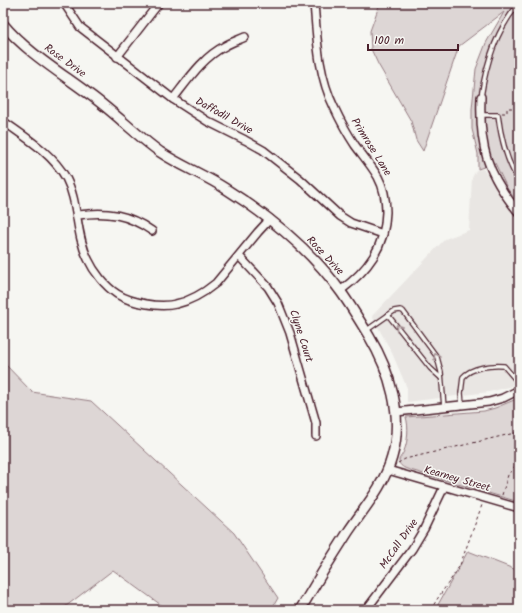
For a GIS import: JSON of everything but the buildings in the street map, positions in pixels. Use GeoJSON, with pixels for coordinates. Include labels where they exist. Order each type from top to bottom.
{"type":"FeatureCollection","features":[{"type":"Feature","properties":{"kind":"main road","name":"Rose Drive"},"geometry":{"type":"LineString","coordinates":[[3,24],[27,49],[95,98],[146,141],[173,160],[208,177],[270,219],[310,256],[340,291],[382,359],[392,388],[396,412],[396,441],[388,470],[376,492],[349,531],[300,610]]}},
{"type":"Feature","properties":{"kind":"street","name":"Daffodil Drive"},"geometry":{"type":"LineString","coordinates":[[64,3],[80,27],[173,99],[207,121],[262,150],[300,180],[351,224],[383,234]]}},
{"type":"Feature","properties":{"kind":"street"},"geometry":{"type":"LineString","coordinates":[[117,57],[159,3]]}},
{"type":"Feature","properties":{"kind":"street","name":"Primrose Lane"},"geometry":{"type":"LineString","coordinates":[[314,3],[320,63],[325,82],[334,106],[355,144],[378,178],[383,189],[386,204],[383,234],[378,249],[365,269],[340,291]]}},
{"type":"Feature","properties":{"kind":"street"},"geometry":{"type":"LineString","coordinates":[[173,99],[190,77],[216,52],[225,46],[245,38]]}},
{"type":"Feature","properties":{"kind":"street"},"geometry":{"type":"LineString","coordinates":[[481,97],[482,139],[487,158],[494,178],[507,199],[519,213]]}},
{"type":"Feature","properties":{"kind":"street"},"geometry":{"type":"LineString","coordinates":[[3,121],[57,164],[72,191],[78,215],[81,240],[88,260],[96,273],[118,294],[136,302],[157,306],[175,305],[208,290],[216,283],[270,219]]}},
{"type":"Feature","properties":{"kind":"street"},"geometry":{"type":"LineString","coordinates":[[78,215],[90,213],[115,214],[140,222],[152,231]]}},
{"type":"Feature","properties":{"kind":"street","name":"Clyne Court"},"geometry":{"type":"LineString","coordinates":[[239,256],[268,288],[283,314],[316,423],[316,436]]}},
{"type":"Feature","properties":{"kind":"street"},"geometry":{"type":"LineString","coordinates":[[396,412],[489,402],[503,398],[519,390]]}},
{"type":"Feature","properties":{"kind":"street","name":"Kearney Street"},"geometry":{"type":"LineString","coordinates":[[388,470],[519,508]]}},
{"type":"Feature","properties":{"kind":"street","name":"McCall Drive"},"geometry":{"type":"LineString","coordinates":[[366,610],[412,548],[424,529],[444,487]]}},
{"type":"Feature","properties":{"kind":"lane"},"geometry":{"type":"LineString","coordinates":[[481,97],[485,71],[492,51],[506,22],[519,4]]}},
{"type":"Feature","properties":{"kind":"lane"},"geometry":{"type":"LineString","coordinates":[[481,115],[498,115],[500,133],[506,156],[519,181]]}},
{"type":"Feature","properties":{"kind":"lane"},"geometry":{"type":"LineString","coordinates":[[366,331],[388,315],[397,310],[402,311],[437,357],[439,362],[444,407]]}},
{"type":"Feature","properties":{"kind":"lane"},"geometry":{"type":"LineString","coordinates":[[388,315],[430,368],[441,378]]}},
{"type":"Feature","properties":{"kind":"lane"},"geometry":{"type":"LineString","coordinates":[[462,405],[461,393],[463,377],[470,371],[490,366],[504,366],[516,380],[519,387]]}},
{"type":"Feature","properties":{"kind":"path"},"geometry":{"type":"LineString","coordinates":[[498,115],[507,113],[507,108],[519,108]]}},
{"type":"Feature","properties":{"kind":"path"},"geometry":{"type":"LineString","coordinates":[[399,463],[405,459],[519,432]]}},
{"type":"Feature","properties":{"kind":"path"},"geometry":{"type":"LineString","coordinates":[[503,492],[508,475],[519,460]]}},
{"type":"Feature","properties":{"kind":"path"},"geometry":{"type":"LineString","coordinates":[[431,610],[438,596],[460,565],[483,504]]}},
{"type":"Feature","properties":{"kind":"shaded area"},"geometry":{"type":"Polygon","coordinates":[[[380,3],[519,3],[519,205],[507,188],[495,163],[478,169],[478,154],[472,129],[472,109],[476,69],[486,43],[504,12],[459,46],[423,151],[416,140],[411,121],[371,49],[370,31],[380,3]]]}},
{"type":"Feature","properties":{"kind":"shaded area"},"geometry":{"type":"Polygon","coordinates":[[[483,169],[501,198],[519,222],[519,381],[509,387],[489,392],[407,402],[407,388],[392,353],[372,316],[445,239],[469,230],[472,178],[476,170],[483,169]]]}},
{"type":"Feature","properties":{"kind":"shaded area"},"geometry":{"type":"Polygon","coordinates":[[[3,362],[32,392],[91,401],[234,533],[278,598],[271,610],[168,610],[113,570],[61,610],[3,610],[3,362]]]}},
{"type":"Feature","properties":{"kind":"shaded area"},"geometry":{"type":"Polygon","coordinates":[[[519,398],[519,502],[407,469],[400,465],[399,460],[404,451],[408,430],[406,417],[484,411],[519,398]]]}},
{"type":"Feature","properties":{"kind":"shaded area"},"geometry":{"type":"Polygon","coordinates":[[[468,551],[519,571],[519,610],[435,610],[468,551]]]}}]}
